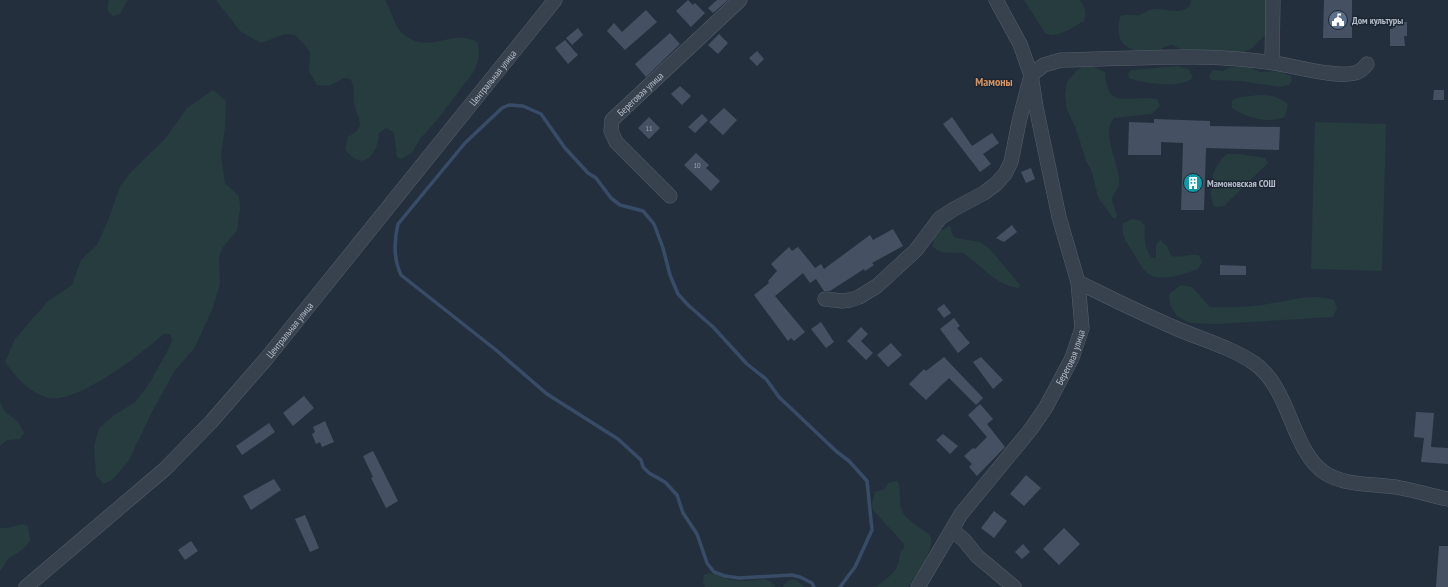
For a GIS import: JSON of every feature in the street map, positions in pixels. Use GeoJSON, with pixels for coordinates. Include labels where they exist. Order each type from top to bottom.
{"type":"FeatureCollection","features":[{"type":"Feature","properties":{"kind":"street","name":"Центральная улица"},"geometry":{"type":"LineString","coordinates":[[26,587],[165,469],[194,441],[266,359],[555,0]]}},
{"type":"Feature","properties":{"kind":"street","name":"Береговая улица"},"geometry":{"type":"LineString","coordinates":[[670,196],[616,142],[611,131],[612,120],[740,0]]}},
{"type":"Feature","properties":{"kind":"street","name":"Береговая улица"},"geometry":{"type":"LineString","coordinates":[[918,587],[972,500],[1031,429],[1059,386],[1079,341],[1082,328],[1083,315],[1078,282],[1059,218],[1036,107],[1031,75],[1020,44],[996,0]]}},
{"type":"Feature","properties":{"kind":"street"},"geometry":{"type":"LineString","coordinates":[[1272,62],[1273,0]]}},
{"type":"Feature","properties":{"kind":"street"},"geometry":{"type":"LineString","coordinates":[[825,299],[842,302],[859,297],[877,286],[921,244],[940,218],[984,193],[1001,179],[1011,162],[1031,75],[1044,65],[1061,60],[1199,57],[1272,62],[1328,73],[1347,74],[1356,73],[1367,64]]}},
{"type":"Feature","properties":{"kind":"street"},"geometry":{"type":"LineString","coordinates":[[1078,282],[1148,317],[1240,355],[1255,363],[1271,380],[1283,401],[1312,462],[1327,475],[1346,482],[1401,488],[1448,500]]}},
{"type":"Feature","properties":{"kind":"street"},"geometry":{"type":"LineString","coordinates":[[952,530],[964,540],[977,556],[1014,587]]}},
{"type":"Feature","properties":{"kind":"green space"},"geometry":{"type":"Polygon","coordinates":[[[109,0],[128,0],[120,14],[113,16],[109,13],[108,9],[109,0]]]}},
{"type":"Feature","properties":{"kind":"green space"},"geometry":{"type":"Polygon","coordinates":[[[216,0],[385,0],[399,30],[412,40],[431,42],[460,38],[469,39],[478,43],[479,56],[475,70],[437,120],[420,139],[412,153],[401,159],[397,157],[394,133],[386,128],[379,133],[376,148],[373,154],[363,160],[358,160],[345,149],[348,137],[358,129],[360,125],[354,102],[354,88],[350,79],[344,78],[329,86],[317,85],[309,71],[310,52],[295,35],[285,34],[261,43],[240,31],[216,0]]]}},
{"type":"Feature","properties":{"kind":"green space"},"geometry":{"type":"Polygon","coordinates":[[[1024,0],[1080,0],[1085,10],[1084,21],[1060,34],[1055,35],[1045,33],[1024,0]]]}},
{"type":"Feature","properties":{"kind":"green space"},"geometry":{"type":"Polygon","coordinates":[[[1191,0],[1267,0],[1268,24],[1265,35],[1251,49],[1241,53],[1187,52],[1172,45],[1163,47],[1158,53],[1132,49],[1122,42],[1119,35],[1120,16],[1139,15],[1154,9],[1181,11],[1190,6],[1191,0]]]}},
{"type":"Feature","properties":{"kind":"green space"},"geometry":{"type":"Polygon","coordinates":[[[1087,64],[1105,72],[1110,92],[1115,97],[1121,99],[1157,99],[1160,106],[1152,114],[1114,118],[1110,125],[1110,141],[1117,167],[1119,183],[1112,200],[1117,216],[1116,219],[1112,217],[1098,197],[1092,172],[1086,161],[1076,129],[1067,110],[1065,95],[1067,82],[1077,70],[1087,64]]]}},
{"type":"Feature","properties":{"kind":"green space"},"geometry":{"type":"Polygon","coordinates":[[[1177,66],[1188,69],[1193,77],[1188,81],[1181,83],[1162,84],[1143,82],[1129,78],[1128,73],[1132,70],[1177,66]]]}},
{"type":"Feature","properties":{"kind":"green space"},"geometry":{"type":"Polygon","coordinates":[[[1231,67],[1249,67],[1260,72],[1280,71],[1291,76],[1292,81],[1289,85],[1280,87],[1241,81],[1211,80],[1209,76],[1213,70],[1223,71],[1231,67]]]}},
{"type":"Feature","properties":{"kind":"green space"},"geometry":{"type":"Polygon","coordinates":[[[213,90],[226,101],[225,127],[221,155],[225,183],[239,196],[240,208],[237,231],[223,247],[219,257],[220,284],[212,310],[195,347],[174,372],[153,410],[128,462],[112,480],[103,484],[96,475],[94,446],[99,428],[113,416],[135,402],[149,384],[172,341],[170,334],[163,334],[154,343],[107,377],[89,387],[57,398],[45,397],[32,391],[17,378],[5,362],[15,339],[48,301],[72,285],[81,260],[97,245],[109,218],[120,186],[131,172],[164,140],[187,108],[213,90]]]}},
{"type":"Feature","properties":{"kind":"green space"},"geometry":{"type":"Polygon","coordinates":[[[1260,95],[1275,97],[1288,104],[1285,117],[1272,120],[1258,119],[1244,115],[1232,108],[1232,100],[1240,97],[1260,95]]]}},
{"type":"Feature","properties":{"kind":"green space"},"geometry":{"type":"Polygon","coordinates":[[[1315,122],[1386,124],[1382,271],[1311,269],[1315,122]]]}},
{"type":"Feature","properties":{"kind":"green space"},"geometry":{"type":"Polygon","coordinates":[[[1227,154],[1239,154],[1265,158],[1268,163],[1224,206],[1214,207],[1211,193],[1212,178],[1214,171],[1227,154]]]}},
{"type":"Feature","properties":{"kind":"green space"},"geometry":{"type":"Polygon","coordinates":[[[1132,219],[1141,221],[1145,226],[1145,242],[1151,257],[1156,258],[1156,245],[1160,240],[1167,246],[1171,256],[1178,257],[1199,255],[1202,262],[1198,269],[1163,278],[1149,274],[1141,266],[1123,235],[1123,223],[1132,219]]]}},
{"type":"Feature","properties":{"kind":"green space"},"geometry":{"type":"Polygon","coordinates":[[[950,226],[953,236],[956,238],[980,242],[989,248],[1020,285],[1018,288],[1002,283],[988,274],[963,253],[947,253],[936,250],[933,247],[934,234],[950,226]]]}},
{"type":"Feature","properties":{"kind":"green space"},"geometry":{"type":"Polygon","coordinates":[[[1181,285],[1192,287],[1210,307],[1250,306],[1318,297],[1334,300],[1337,308],[1333,317],[1217,324],[1190,323],[1177,316],[1170,305],[1169,294],[1181,285]]]}},
{"type":"Feature","properties":{"kind":"green space"},"geometry":{"type":"Polygon","coordinates":[[[0,401],[5,411],[17,421],[24,433],[20,439],[7,440],[0,446],[0,401]]]}},
{"type":"Feature","properties":{"kind":"green space"},"geometry":{"type":"Polygon","coordinates":[[[895,481],[898,482],[899,485],[900,505],[903,513],[931,537],[931,544],[924,563],[908,587],[876,587],[896,569],[904,548],[904,544],[873,510],[872,503],[875,492],[885,489],[888,483],[895,481]]]}},
{"type":"Feature","properties":{"kind":"green space"},"geometry":{"type":"Polygon","coordinates":[[[23,524],[28,526],[30,541],[22,550],[8,559],[0,571],[0,528],[23,524]]]}},
{"type":"Feature","properties":{"kind":"green space"},"geometry":{"type":"Polygon","coordinates":[[[709,573],[731,580],[745,581],[765,579],[776,587],[705,587],[703,583],[704,575],[709,573]]]}},
{"type":"Feature","properties":{"kind":"green space"},"geometry":{"type":"Polygon","coordinates":[[[789,580],[796,580],[805,587],[782,587],[789,580]]]}},
{"type":"Feature","properties":{"kind":"building"},"geometry":{"type":"Polygon","coordinates":[[[688,0],[693,5],[695,3],[705,13],[691,27],[676,11],[688,0]]]}},
{"type":"Feature","properties":{"kind":"building"},"geometry":{"type":"Polygon","coordinates":[[[717,0],[728,0],[713,13],[708,8],[717,0]]]}},
{"type":"Feature","properties":{"kind":"building","name":"Дом культуры"},"geometry":{"type":"Polygon","coordinates":[[[1324,0],[1352,0],[1352,38],[1323,38],[1324,0]]]}},
{"type":"Feature","properties":{"kind":"building"},"geometry":{"type":"Polygon","coordinates":[[[646,10],[657,22],[625,50],[607,31],[614,23],[622,32],[646,10]]]}},
{"type":"Feature","properties":{"kind":"building"},"geometry":{"type":"Polygon","coordinates":[[[1393,22],[1407,22],[1407,36],[1404,36],[1405,46],[1390,46],[1390,29],[1393,29],[1393,22]]]}},
{"type":"Feature","properties":{"kind":"building"},"geometry":{"type":"Polygon","coordinates":[[[578,28],[583,35],[572,45],[566,38],[578,28]]]}},
{"type":"Feature","properties":{"kind":"building"},"geometry":{"type":"Polygon","coordinates":[[[670,33],[680,44],[646,77],[635,64],[670,33]]]}},
{"type":"Feature","properties":{"kind":"building"},"geometry":{"type":"Polygon","coordinates":[[[719,34],[728,43],[718,54],[708,45],[719,34]]]}},
{"type":"Feature","properties":{"kind":"building"},"geometry":{"type":"Polygon","coordinates":[[[565,40],[578,55],[568,64],[555,48],[565,40]]]}},
{"type":"Feature","properties":{"kind":"building"},"geometry":{"type":"Polygon","coordinates":[[[757,51],[764,59],[757,66],[749,58],[757,51]]]}},
{"type":"Feature","properties":{"kind":"building"},"geometry":{"type":"Polygon","coordinates":[[[680,86],[691,96],[682,105],[671,94],[680,86]]]}},
{"type":"Feature","properties":{"kind":"building"},"geometry":{"type":"Polygon","coordinates":[[[1434,90],[1444,90],[1444,100],[1433,100],[1434,90]]]}},
{"type":"Feature","properties":{"kind":"building"},"geometry":{"type":"Polygon","coordinates":[[[724,108],[737,120],[723,135],[709,122],[724,108]]]}},
{"type":"Feature","properties":{"kind":"building"},"geometry":{"type":"Polygon","coordinates":[[[702,114],[708,120],[695,133],[688,127],[702,114]]]}},
{"type":"Feature","properties":{"kind":"building"},"geometry":{"type":"Polygon","coordinates":[[[649,117],[660,128],[649,139],[638,128],[649,117]]]}},
{"type":"Feature","properties":{"kind":"building"},"geometry":{"type":"Polygon","coordinates":[[[952,117],[972,146],[992,133],[999,143],[983,154],[991,164],[980,172],[943,124],[952,117]]]}},
{"type":"Feature","properties":{"kind":"building","name":"Мамоновская СОШ"},"geometry":{"type":"Polygon","coordinates":[[[1154,119],[1210,121],[1210,126],[1280,127],[1279,150],[1206,148],[1204,210],[1181,210],[1183,143],[1161,142],[1161,155],[1128,155],[1129,122],[1154,123],[1154,119]]]}},
{"type":"Feature","properties":{"kind":"building"},"geometry":{"type":"Polygon","coordinates":[[[696,153],[709,165],[706,168],[720,181],[711,191],[684,165],[696,153]]]}},
{"type":"Feature","properties":{"kind":"building"},"geometry":{"type":"Polygon","coordinates":[[[1031,168],[1035,179],[1026,183],[1021,172],[1031,168]]]}},
{"type":"Feature","properties":{"kind":"building"},"geometry":{"type":"Polygon","coordinates":[[[1012,225],[1017,232],[1004,242],[996,238],[1012,225]]]}},
{"type":"Feature","properties":{"kind":"building"},"geometry":{"type":"Polygon","coordinates":[[[893,229],[903,246],[872,263],[874,265],[865,271],[864,269],[830,291],[824,291],[816,279],[810,283],[803,273],[775,296],[805,332],[794,341],[791,338],[788,341],[754,295],[769,283],[768,281],[777,271],[771,264],[789,247],[792,251],[798,247],[815,268],[821,264],[824,269],[870,235],[873,240],[893,229]]]}},
{"type":"Feature","properties":{"kind":"building"},"geometry":{"type":"Polygon","coordinates":[[[1220,265],[1246,266],[1246,275],[1220,275],[1220,265]]]}},
{"type":"Feature","properties":{"kind":"building"},"geometry":{"type":"Polygon","coordinates":[[[944,304],[951,313],[944,318],[937,309],[944,304]]]}},
{"type":"Feature","properties":{"kind":"building"},"geometry":{"type":"Polygon","coordinates":[[[954,318],[960,326],[957,328],[970,343],[958,353],[940,329],[954,318]]]}},
{"type":"Feature","properties":{"kind":"building"},"geometry":{"type":"Polygon","coordinates":[[[821,322],[834,342],[826,348],[811,329],[821,322]]]}},
{"type":"Feature","properties":{"kind":"building"},"geometry":{"type":"Polygon","coordinates":[[[861,327],[868,334],[861,341],[873,353],[866,360],[847,341],[861,327]]]}},
{"type":"Feature","properties":{"kind":"building"},"geometry":{"type":"Polygon","coordinates":[[[891,343],[902,355],[888,367],[877,355],[891,343]]]}},
{"type":"Feature","properties":{"kind":"building"},"geometry":{"type":"Polygon","coordinates":[[[944,357],[983,398],[976,405],[949,378],[926,400],[909,384],[924,369],[926,371],[944,357]]]}},
{"type":"Feature","properties":{"kind":"building"},"geometry":{"type":"Polygon","coordinates":[[[981,357],[1003,380],[993,389],[973,362],[981,357]]]}},
{"type":"Feature","properties":{"kind":"building"},"geometry":{"type":"Polygon","coordinates":[[[304,396],[314,408],[293,426],[283,413],[304,396]]]}},
{"type":"Feature","properties":{"kind":"building"},"geometry":{"type":"Polygon","coordinates":[[[980,404],[993,419],[987,424],[1005,447],[977,476],[969,467],[972,464],[964,456],[973,448],[975,449],[987,437],[968,415],[980,404]]]}},
{"type":"Feature","properties":{"kind":"building"},"geometry":{"type":"Polygon","coordinates":[[[1416,412],[1434,413],[1431,447],[1448,448],[1448,464],[1421,462],[1424,438],[1414,437],[1416,412]]]}},
{"type":"Feature","properties":{"kind":"building"},"geometry":{"type":"Polygon","coordinates":[[[325,421],[334,442],[322,447],[320,442],[316,444],[312,434],[315,432],[313,427],[325,421]]]}},
{"type":"Feature","properties":{"kind":"building"},"geometry":{"type":"Polygon","coordinates":[[[269,423],[275,432],[242,455],[236,446],[269,423]]]}},
{"type":"Feature","properties":{"kind":"building"},"geometry":{"type":"Polygon","coordinates":[[[943,434],[958,446],[950,454],[936,440],[943,434]]]}},
{"type":"Feature","properties":{"kind":"building"},"geometry":{"type":"Polygon","coordinates":[[[373,451],[398,501],[386,508],[371,478],[373,477],[363,456],[373,451]]]}},
{"type":"Feature","properties":{"kind":"building"},"geometry":{"type":"Polygon","coordinates":[[[1026,475],[1041,488],[1024,506],[1010,494],[1026,475]]]}},
{"type":"Feature","properties":{"kind":"building"},"geometry":{"type":"Polygon","coordinates":[[[274,479],[281,490],[251,510],[243,496],[274,479]]]}},
{"type":"Feature","properties":{"kind":"building"},"geometry":{"type":"Polygon","coordinates":[[[994,511],[1007,521],[994,538],[981,528],[994,511]]]}},
{"type":"Feature","properties":{"kind":"building"},"geometry":{"type":"Polygon","coordinates":[[[305,515],[319,548],[310,552],[295,519],[305,515]]]}},
{"type":"Feature","properties":{"kind":"building"},"geometry":{"type":"Polygon","coordinates":[[[1064,528],[1080,544],[1059,565],[1043,549],[1064,528]]]}},
{"type":"Feature","properties":{"kind":"building"},"geometry":{"type":"Polygon","coordinates":[[[191,541],[198,551],[185,560],[178,550],[191,541]]]}},
{"type":"Feature","properties":{"kind":"building"},"geometry":{"type":"Polygon","coordinates":[[[1023,544],[1030,552],[1022,559],[1015,552],[1023,544]]]}},
{"type":"Feature","properties":{"kind":"building"},"geometry":{"type":"Polygon","coordinates":[[[1439,546],[1448,546],[1448,587],[1436,587],[1439,546]]]}},
{"type":"Feature","properties":{"kind":"waterway"},"geometry":{"type":"LineString","coordinates":[[814,587],[812,583],[792,575],[739,578],[725,576],[714,572],[707,563],[697,534],[683,513],[677,495],[665,482],[649,473],[643,467],[641,460],[618,439],[547,394],[496,350],[401,275],[395,256],[398,224],[465,143],[502,108],[509,105],[523,106],[541,114],[565,148],[588,173],[596,178],[611,198],[620,205],[643,211],[654,224],[663,248],[670,275],[678,294],[713,327],[747,364],[766,379],[779,397],[836,451],[849,461],[867,481],[872,530],[855,567],[840,587]]}},
{"type":"Feature","properties":{"kind":"place","name":"Дом культуры"},"geometry":{"type":"Point","coordinates":[1338,20]}},
{"type":"Feature","properties":{"kind":"place","name":"Мамоновская СОШ"},"geometry":{"type":"Point","coordinates":[1193,183]}},
{"type":"Feature","properties":{"kind":"district","name":"Мамоны"},"geometry":{"type":"Point","coordinates":[994,81]}}]}
